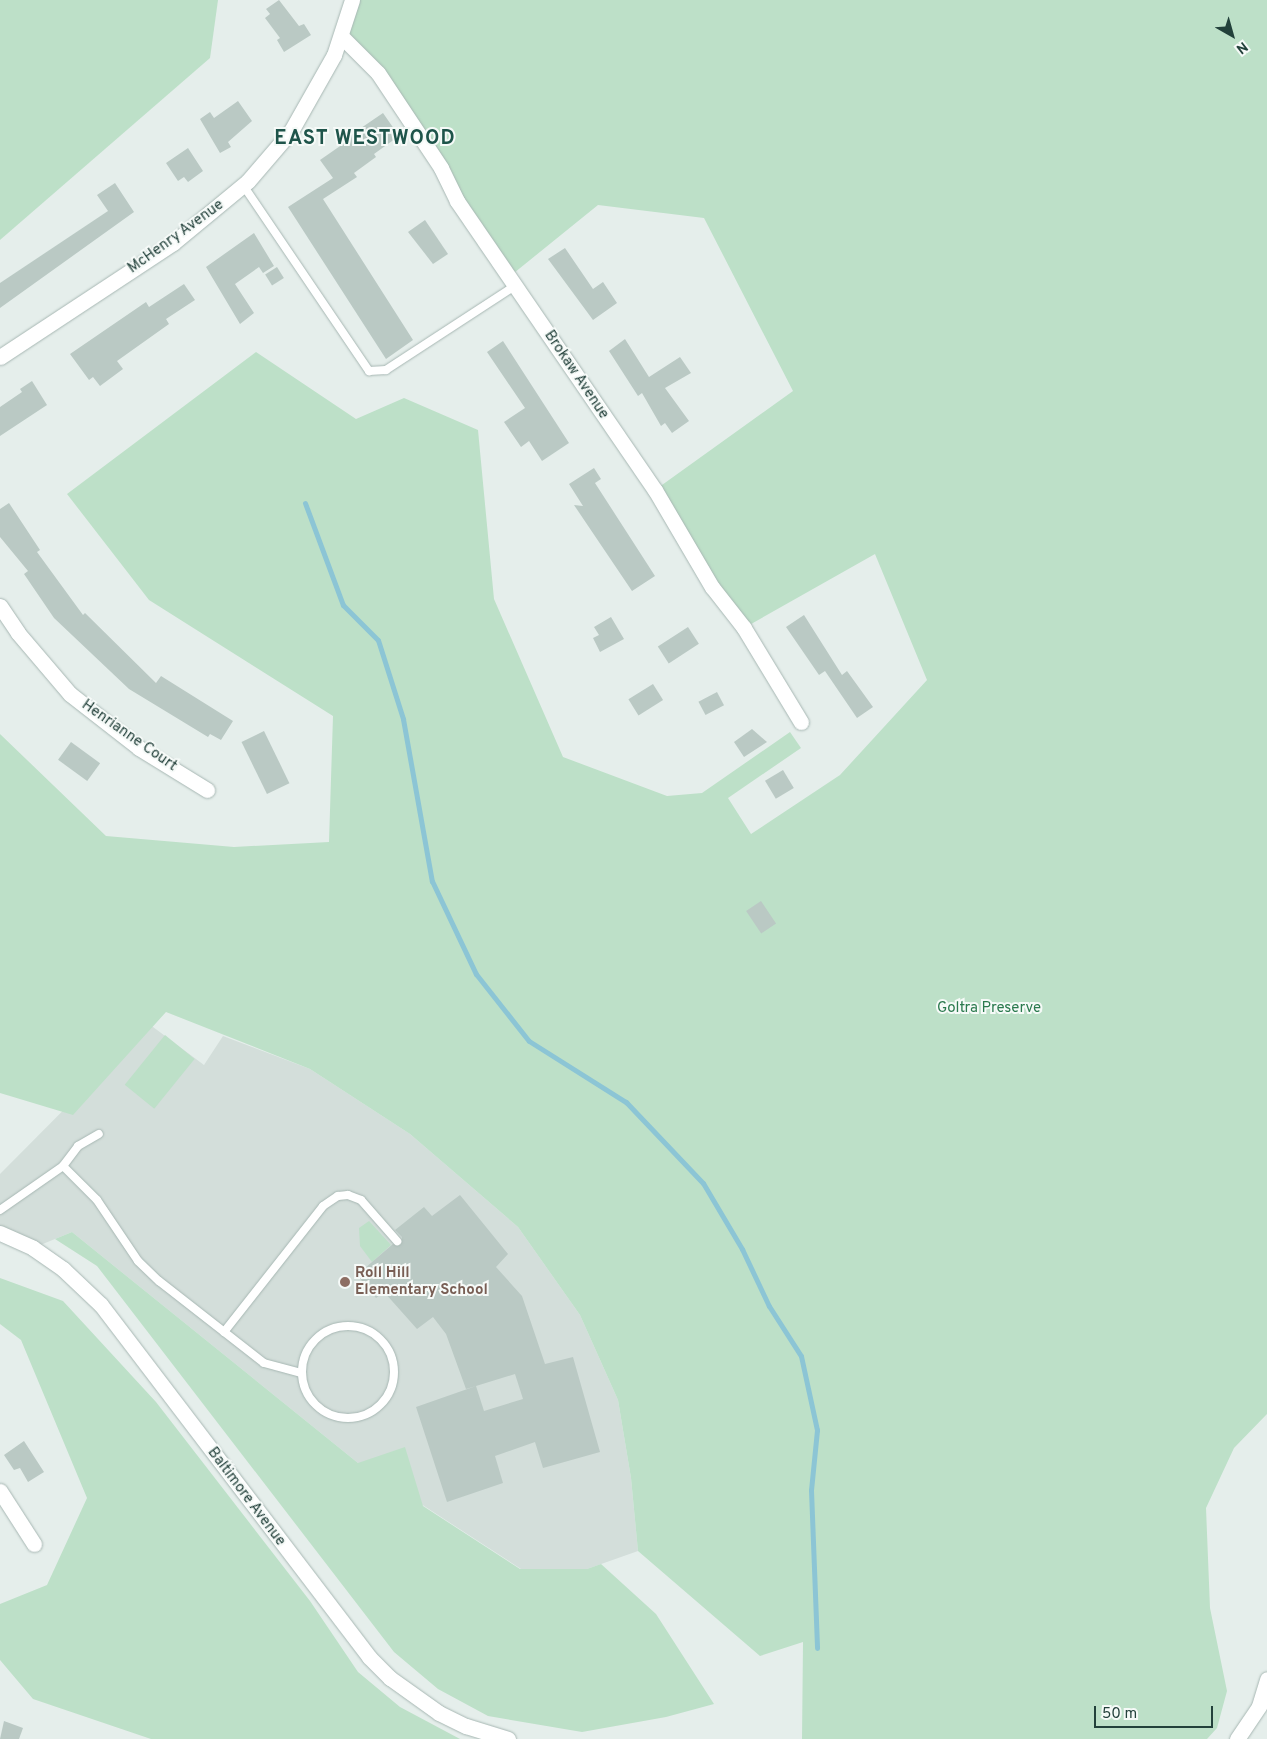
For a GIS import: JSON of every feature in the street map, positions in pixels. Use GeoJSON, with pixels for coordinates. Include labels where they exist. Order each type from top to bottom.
{"type":"FeatureCollection","features":[{"type":"Feature","properties":{"kind":"street","name":"McHenry Avenue"},"geometry":{"type":"LineString","coordinates":[[0,357],[173,243],[243,185],[291,131],[334,55],[352,0]]}},
{"type":"Feature","properties":{"kind":"street","name":"Brokaw Avenue"},"geometry":{"type":"LineString","coordinates":[[341,36],[378,73],[441,168],[457,201],[655,490],[712,587],[744,628],[801,722]]}},
{"type":"Feature","properties":{"kind":"street","name":"Henrianne Court"},"geometry":{"type":"LineString","coordinates":[[0,606],[18,633],[70,694],[132,743],[207,790]]}},
{"type":"Feature","properties":{"kind":"street","name":"Baltimore Avenue"},"geometry":{"type":"LineString","coordinates":[[0,1233],[33,1248],[63,1269],[101,1305],[369,1657],[390,1678],[439,1713],[466,1726],[508,1739]]}},
{"type":"Feature","properties":{"kind":"street"},"geometry":{"type":"LineString","coordinates":[[0,1491],[34,1544]]}},
{"type":"Feature","properties":{"kind":"street"},"geometry":{"type":"LineString","coordinates":[[1237,1739],[1259,1706],[1267,1680]]}},
{"type":"Feature","properties":{"kind":"lane"},"geometry":{"type":"LineString","coordinates":[[243,185],[369,372],[386,370],[515,286]]}},
{"type":"Feature","properties":{"kind":"lane"},"geometry":{"type":"LineString","coordinates":[[0,1210],[63,1166],[78,1146],[99,1134]]}},
{"type":"Feature","properties":{"kind":"lane"},"geometry":{"type":"LineString","coordinates":[[63,1166],[97,1200],[138,1261],[264,1364],[301,1372]]}},
{"type":"Feature","properties":{"kind":"lane"},"geometry":{"type":"LineString","coordinates":[[224,1332],[323,1206],[338,1196],[348,1194],[361,1200],[397,1241]]}},
{"type":"Feature","properties":{"kind":"lane"},"geometry":{"type":"LineString","coordinates":[[355,1325],[374,1333],[386,1344],[393,1359],[395,1375],[383,1402],[370,1412],[355,1418],[341,1418],[325,1412],[313,1402],[304,1389],[301,1372],[308,1349],[324,1332],[339,1326],[355,1325]]}},
{"type":"Feature","properties":{"kind":"shaded area","name":"Roll Hill Elementary School"},"geometry":{"type":"Polygon","coordinates":[[[149,1024],[204,1065],[223,1036],[310,1069],[410,1134],[518,1227],[580,1315],[618,1400],[631,1478],[638,1551],[587,1569],[521,1569],[358,1463],[72,1232],[33,1248],[0,1233],[0,1174],[149,1024]]]}},
{"type":"Feature","properties":{"kind":"green space"},"geometry":{"type":"Polygon","coordinates":[[[0,0],[218,0],[210,58],[0,240],[0,0]]]}},
{"type":"Feature","properties":{"kind":"green space","name":"Goltra Preserve"},"geometry":{"type":"Polygon","coordinates":[[[352,0],[1267,0],[1267,1414],[1234,1448],[1206,1508],[1210,1608],[1227,1691],[1217,1728],[1207,1739],[802,1739],[803,1642],[760,1656],[638,1551],[631,1478],[618,1400],[580,1315],[518,1227],[410,1134],[310,1069],[166,1012],[73,1115],[0,1093],[0,734],[106,836],[234,847],[329,842],[333,716],[149,600],[67,494],[256,352],[356,419],[404,398],[478,430],[494,599],[563,757],[667,796],[702,793],[790,732],[801,748],[728,798],[751,834],[840,775],[927,680],[875,554],[744,628],[655,490],[793,391],[704,218],[598,205],[509,277],[441,168],[341,36],[352,0]]]}},
{"type":"Feature","properties":{"kind":"green space"},"geometry":{"type":"Polygon","coordinates":[[[165,1035],[195,1059],[154,1109],[125,1085],[165,1035]]]}},
{"type":"Feature","properties":{"kind":"green space"},"geometry":{"type":"Polygon","coordinates":[[[369,1221],[391,1245],[372,1262],[360,1246],[359,1228],[369,1221]]]}},
{"type":"Feature","properties":{"kind":"green space"},"geometry":{"type":"Polygon","coordinates":[[[72,1232],[358,1463],[405,1447],[423,1506],[520,1569],[587,1569],[601,1564],[656,1614],[714,1704],[666,1717],[582,1732],[488,1716],[438,1689],[394,1652],[97,1266],[55,1239],[72,1232]]]}},
{"type":"Feature","properties":{"kind":"green space"},"geometry":{"type":"Polygon","coordinates":[[[0,1278],[63,1301],[156,1402],[310,1601],[358,1672],[400,1707],[460,1739],[151,1739],[33,1699],[0,1660],[0,1604],[47,1585],[87,1498],[21,1340],[0,1324],[0,1278]]]}},
{"type":"Feature","properties":{"kind":"building"},"geometry":{"type":"Polygon","coordinates":[[[279,0],[299,26],[304,24],[311,35],[284,52],[277,40],[280,38],[265,18],[270,14],[266,9],[279,0]]]}},
{"type":"Feature","properties":{"kind":"building"},"geometry":{"type":"Polygon","coordinates":[[[238,101],[252,121],[228,142],[231,147],[220,153],[200,119],[210,112],[214,118],[238,101]]]}},
{"type":"Feature","properties":{"kind":"building"},"geometry":{"type":"Polygon","coordinates":[[[383,113],[399,136],[374,154],[376,157],[354,173],[357,177],[323,199],[413,340],[386,359],[288,207],[333,178],[320,160],[343,144],[342,141],[383,113]]]}},
{"type":"Feature","properties":{"kind":"building"},"geometry":{"type":"Polygon","coordinates":[[[188,148],[203,171],[188,182],[184,177],[178,181],[166,163],[188,148]]]}},
{"type":"Feature","properties":{"kind":"building"},"geometry":{"type":"Polygon","coordinates":[[[115,183],[134,212],[0,308],[0,283],[108,211],[97,195],[115,183]]]}},
{"type":"Feature","properties":{"kind":"building"},"geometry":{"type":"Polygon","coordinates":[[[425,220],[448,254],[433,264],[408,232],[425,220]]]}},
{"type":"Feature","properties":{"kind":"building"},"geometry":{"type":"Polygon","coordinates":[[[254,233],[274,266],[263,273],[259,267],[235,284],[254,313],[240,324],[206,267],[254,233]]]}},
{"type":"Feature","properties":{"kind":"building"},"geometry":{"type":"Polygon","coordinates":[[[565,248],[593,289],[603,282],[617,303],[593,320],[548,259],[565,248]]]}},
{"type":"Feature","properties":{"kind":"building"},"geometry":{"type":"Polygon","coordinates":[[[277,267],[284,278],[272,285],[265,274],[277,267]]]}},
{"type":"Feature","properties":{"kind":"building"},"geometry":{"type":"Polygon","coordinates":[[[184,284],[195,300],[166,319],[169,324],[117,361],[123,369],[100,386],[93,377],[89,380],[70,354],[146,302],[149,307],[184,284]]]}},
{"type":"Feature","properties":{"kind":"building"},"geometry":{"type":"Polygon","coordinates":[[[625,339],[649,377],[680,357],[691,373],[665,388],[689,421],[672,433],[665,423],[661,426],[642,393],[638,396],[609,351],[625,339]]]}},
{"type":"Feature","properties":{"kind":"building"},"geometry":{"type":"Polygon","coordinates":[[[503,341],[569,443],[542,461],[529,441],[521,447],[504,422],[525,408],[487,352],[503,341]]]}},
{"type":"Feature","properties":{"kind":"building"},"geometry":{"type":"Polygon","coordinates":[[[32,381],[47,405],[0,436],[0,407],[22,392],[20,389],[32,381]]]}},
{"type":"Feature","properties":{"kind":"building"},"geometry":{"type":"Polygon","coordinates":[[[594,468],[601,479],[595,483],[655,576],[632,591],[574,505],[583,506],[569,484],[594,468]]]}},
{"type":"Feature","properties":{"kind":"building"},"geometry":{"type":"Polygon","coordinates":[[[9,503],[40,550],[37,552],[83,615],[85,613],[156,683],[161,676],[233,721],[221,740],[210,734],[208,737],[129,689],[54,618],[24,574],[28,571],[0,537],[0,509],[9,503]]]}},
{"type":"Feature","properties":{"kind":"building"},"geometry":{"type":"Polygon","coordinates":[[[804,615],[842,675],[847,671],[873,707],[857,718],[825,671],[819,675],[786,627],[804,615]]]}},
{"type":"Feature","properties":{"kind":"building"},"geometry":{"type":"Polygon","coordinates":[[[611,617],[624,639],[600,652],[593,638],[599,635],[594,627],[611,617]]]}},
{"type":"Feature","properties":{"kind":"building"},"geometry":{"type":"Polygon","coordinates":[[[688,627],[699,644],[669,663],[658,647],[688,627]]]}},
{"type":"Feature","properties":{"kind":"building"},"geometry":{"type":"Polygon","coordinates":[[[653,684],[663,700],[638,715],[628,699],[653,684]]]}},
{"type":"Feature","properties":{"kind":"building"},"geometry":{"type":"Polygon","coordinates":[[[717,692],[724,705],[706,715],[698,702],[717,692]]]}},
{"type":"Feature","properties":{"kind":"building"},"geometry":{"type":"Polygon","coordinates":[[[752,729],[767,742],[744,757],[734,742],[752,729]]]}},
{"type":"Feature","properties":{"kind":"building"},"geometry":{"type":"Polygon","coordinates":[[[264,731],[289,783],[267,794],[242,742],[264,731]]]}},
{"type":"Feature","properties":{"kind":"building"},"geometry":{"type":"Polygon","coordinates":[[[71,742],[100,763],[87,781],[58,760],[71,742]]]}},
{"type":"Feature","properties":{"kind":"building"},"geometry":{"type":"Polygon","coordinates":[[[783,770],[794,788],[776,799],[765,781],[783,770]]]}},
{"type":"Feature","properties":{"kind":"building"},"geometry":{"type":"Polygon","coordinates":[[[761,901],[776,923],[761,933],[746,911],[761,901]]]}},
{"type":"Feature","properties":{"kind":"building","name":"Roll Hill Elementary School"},"geometry":{"type":"Polygon","coordinates":[[[460,1195],[508,1254],[496,1267],[522,1296],[545,1364],[573,1357],[600,1452],[543,1468],[535,1442],[495,1456],[503,1483],[447,1502],[416,1407],[476,1386],[466,1389],[446,1334],[433,1317],[417,1329],[384,1292],[376,1298],[357,1275],[393,1244],[401,1245],[402,1237],[395,1230],[424,1207],[432,1216],[460,1195]],[[515,1374],[476,1386],[484,1411],[523,1399],[515,1374]]]}},
{"type":"Feature","properties":{"kind":"building"},"geometry":{"type":"Polygon","coordinates":[[[24,1441],[44,1472],[28,1482],[20,1468],[14,1470],[4,1455],[24,1441]]]}},
{"type":"Feature","properties":{"kind":"building"},"geometry":{"type":"Polygon","coordinates":[[[4,1721],[23,1728],[19,1739],[0,1739],[4,1721]]]}},
{"type":"Feature","properties":{"kind":"waterway"},"geometry":{"type":"LineString","coordinates":[[305,503],[343,605],[378,640],[403,719],[432,881],[476,974],[529,1041],[626,1102],[703,1183],[742,1249],[769,1306],[801,1356],[817,1430],[811,1490],[817,1648]]}},
{"type":"Feature","properties":{"kind":"place","name":"Roll Hill Elementary School"},"geometry":{"type":"Point","coordinates":[345,1282]}},
{"type":"Feature","properties":{"kind":"district","name":"EAST WESTWOOD"},"geometry":{"type":"Point","coordinates":[365,139]}}]}
